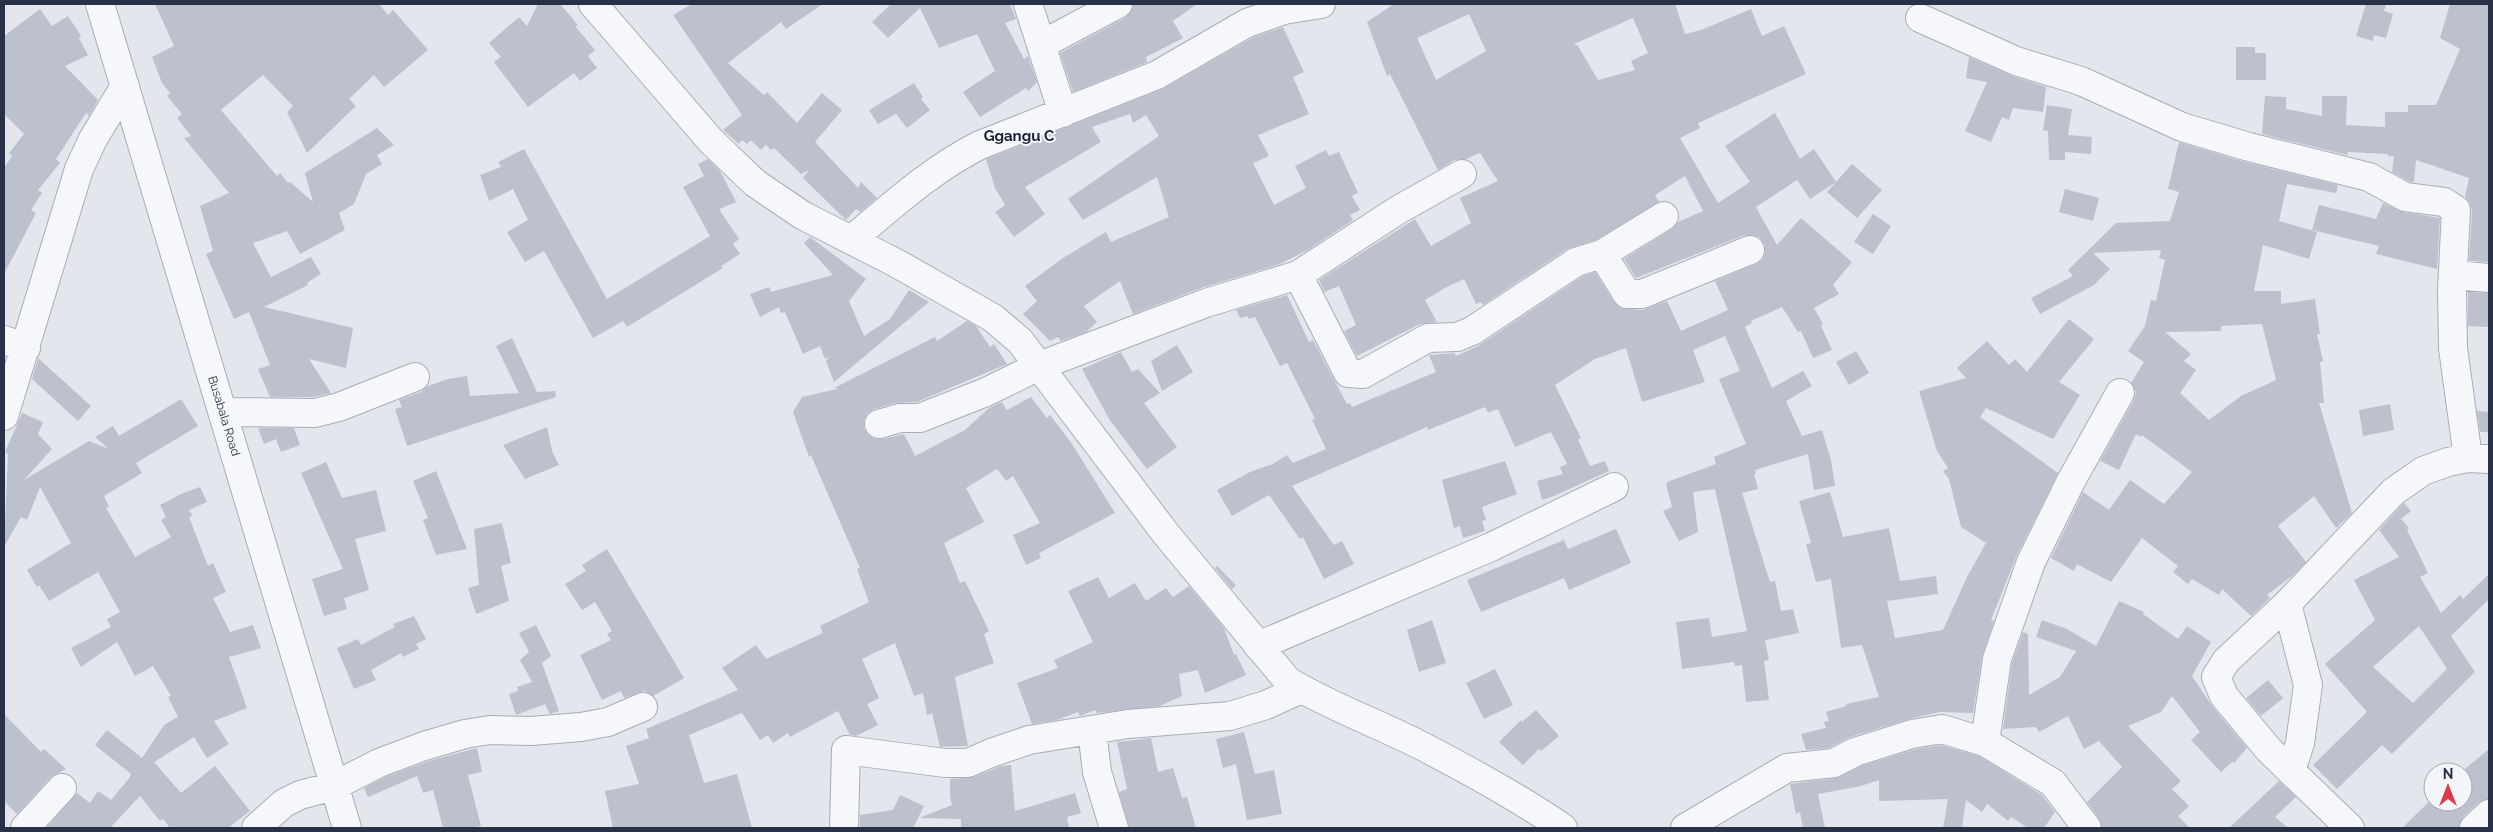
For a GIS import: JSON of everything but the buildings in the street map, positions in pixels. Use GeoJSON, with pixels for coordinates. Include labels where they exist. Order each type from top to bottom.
{"type":"FeatureCollection","features":[{"type":"Feature","properties":{"kind":"street","name":"Busabala Road"},"geometry":{"type":"LineString","coordinates":[[100,4],[347,828]]}},
{"type":"Feature","properties":{"kind":"street"},"geometry":{"type":"LineString","coordinates":[[593,4],[711,142],[755,183],[802,214],[993,318],[1020,341],[1166,534],[1288,681],[1301,689],[1421,745],[1527,804],[1563,828]]}},
{"type":"Feature","properties":{"kind":"street"},"geometry":{"type":"LineString","coordinates":[[1028,4],[1063,113]]}},
{"type":"Feature","properties":{"kind":"street"},"geometry":{"type":"LineString","coordinates":[[1041,45],[1118,4]]}},
{"type":"Feature","properties":{"kind":"street"},"geometry":{"type":"LineString","coordinates":[[851,240],[956,157],[1006,134],[1157,75],[1247,23],[1284,10],[1321,4]]}},
{"type":"Feature","properties":{"kind":"street"},"geometry":{"type":"LineString","coordinates":[[1920,18],[2016,61],[2080,81],[2182,127],[2249,147],[2369,177],[2405,197],[2444,202],[2456,210],[2453,275],[2453,348],[2479,459],[2448,462],[2423,471],[2393,492],[2287,604],[2226,661],[2216,677],[2224,696],[2269,750],[2350,828]]}},
{"type":"Feature","properties":{"kind":"street"},"geometry":{"type":"LineString","coordinates":[[4,416],[15,344],[79,169],[93,139],[125,86]]}},
{"type":"Feature","properties":{"kind":"street"},"geometry":{"type":"LineString","coordinates":[[879,424],[900,418],[920,418],[986,392],[1039,366],[1206,303],[1298,275],[1398,210],[1462,174]]}},
{"type":"Feature","properties":{"kind":"street"},"geometry":{"type":"LineString","coordinates":[[1298,275],[1326,327],[1342,365],[1348,373],[1363,374],[1428,338],[1457,337],[1472,331],[1576,262],[1602,254],[1664,216]]}},
{"type":"Feature","properties":{"kind":"street"},"geometry":{"type":"LineString","coordinates":[[1602,254],[1627,294],[1634,296],[1750,250]]}},
{"type":"Feature","properties":{"kind":"street"},"geometry":{"type":"LineString","coordinates":[[2453,275],[2489,278]]}},
{"type":"Feature","properties":{"kind":"street"},"geometry":{"type":"LineString","coordinates":[[223,412],[316,413],[339,407],[415,377]]}},
{"type":"Feature","properties":{"kind":"street"},"geometry":{"type":"LineString","coordinates":[[1985,742],[1997,659],[2032,562],[2071,481],[2120,393]]}},
{"type":"Feature","properties":{"kind":"street"},"geometry":{"type":"LineString","coordinates":[[1258,646],[1491,546],[1614,488]]}},
{"type":"Feature","properties":{"kind":"street"},"geometry":{"type":"LineString","coordinates":[[2287,604],[2308,685],[2300,743],[2291,772]]}},
{"type":"Feature","properties":{"kind":"street"},"geometry":{"type":"LineString","coordinates":[[844,828],[846,750],[959,764],[968,763],[991,752],[1029,740],[1128,724],[1230,716],[1266,705],[1301,689]]}},
{"type":"Feature","properties":{"kind":"street"},"geometry":{"type":"LineString","coordinates":[[256,828],[284,803],[300,795],[334,786],[379,763],[465,734],[490,730],[532,731],[580,727],[608,722],[643,707]]}},
{"type":"Feature","properties":{"kind":"street"},"geometry":{"type":"LineString","coordinates":[[1685,828],[1787,768],[1834,763],[1855,752],[1932,730],[1942,729],[1985,742],[2053,783],[2087,828]]}},
{"type":"Feature","properties":{"kind":"street"},"geometry":{"type":"LineString","coordinates":[[1092,730],[1099,780],[1114,828]]}},
{"type":"Feature","properties":{"kind":"street"},"geometry":{"type":"LineString","coordinates":[[25,828],[62,788]]}},
{"type":"Feature","properties":{"kind":"street"},"geometry":{"type":"LineString","coordinates":[[2474,828],[2489,814]]}},
{"type":"Feature","properties":{"kind":"district","name":"Ggangu C"},"geometry":{"type":"Point","coordinates":[1019,136]}}]}
